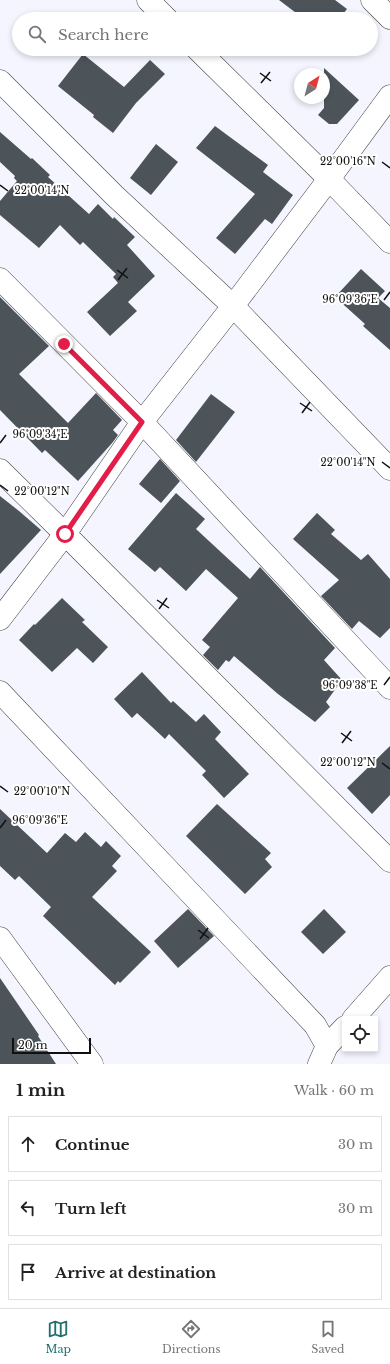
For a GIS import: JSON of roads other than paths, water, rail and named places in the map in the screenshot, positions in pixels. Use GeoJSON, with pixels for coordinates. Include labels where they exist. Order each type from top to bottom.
{"type":"FeatureCollection","features":[{"type":"Feature","properties":{"kind":"street"},"geometry":{"type":"LineString","coordinates":[[148,0],[160,12]]}},
{"type":"Feature","properties":{"kind":"street"},"geometry":{"type":"LineString","coordinates":[[372,0],[390,18]]}},
{"type":"Feature","properties":{"kind":"street"},"geometry":{"type":"LineString","coordinates":[[204,56],[329,179],[390,242]]}},
{"type":"Feature","properties":{"kind":"street"},"geometry":{"type":"LineString","coordinates":[[0,81],[114,195],[233,306],[390,469]]}},
{"type":"Feature","properties":{"kind":"street"},"geometry":{"type":"LineString","coordinates":[[0,619],[65,534],[142,422],[233,306],[390,96]]}},
{"type":"Feature","properties":{"kind":"street"},"geometry":{"type":"LineString","coordinates":[[0,279],[142,422],[390,688]]}},
{"type":"Feature","properties":{"kind":"street"},"geometry":{"type":"LineString","coordinates":[[0,470],[390,861]]}},
{"type":"Feature","properties":{"kind":"street"},"geometry":{"type":"LineString","coordinates":[[0,692],[315,1025],[323,1055]]}},
{"type":"Feature","properties":{"kind":"street"},"geometry":{"type":"LineString","coordinates":[[0,938],[92,1064]]}},
{"type":"Feature","properties":{"kind":"street"},"geometry":{"type":"LineString","coordinates":[[356,1016],[390,977]]}},
{"type":"Feature","properties":{"kind":"street"},"geometry":{"type":"LineString","coordinates":[[323,1055],[342,1031]]}}]}
